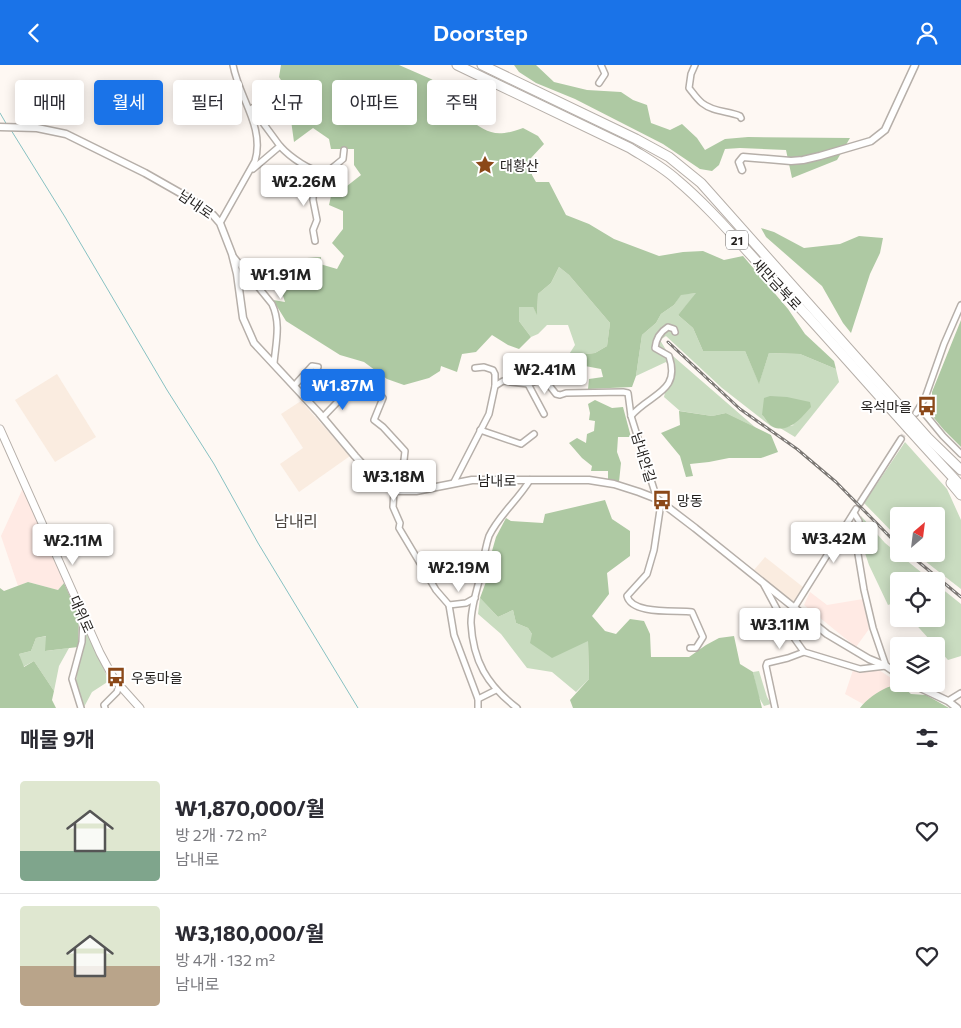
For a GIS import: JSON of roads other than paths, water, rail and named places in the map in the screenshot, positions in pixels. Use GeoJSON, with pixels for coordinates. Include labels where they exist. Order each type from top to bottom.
{"type":"FeatureCollection","features":[{"type":"Feature","properties":{"kind":"highway","name":"새만금북로"},"geometry":{"type":"LineString","coordinates":[[457,65],[630,148],[676,179],[696,197],[783,289],[908,430],[961,486]]}},
{"type":"Feature","properties":{"kind":"highway","name":"새만금북로"},"geometry":{"type":"LineString","coordinates":[[482,65],[636,139],[669,157],[701,183],[928,438],[961,470]]}},
{"type":"Feature","properties":{"kind":"highway"},"geometry":{"type":"LineString","coordinates":[[908,430],[961,495]]}},
{"type":"Feature","properties":{"kind":"highway"},"geometry":{"type":"LineString","coordinates":[[928,438],[961,465]]}},
{"type":"Feature","properties":{"kind":"main road","name":"대위로"},"geometry":{"type":"LineString","coordinates":[[0,429],[104,662],[114,679],[140,708]]}},
{"type":"Feature","properties":{"kind":"street"},"geometry":{"type":"LineString","coordinates":[[220,223],[255,161],[258,151],[253,116],[236,77],[234,65]]}},
{"type":"Feature","properties":{"kind":"street"},"geometry":{"type":"LineString","coordinates":[[599,83],[605,74],[601,65]]}},
{"type":"Feature","properties":{"kind":"street"},"geometry":{"type":"LineString","coordinates":[[695,65],[691,74],[689,88],[696,97],[703,104],[735,114],[741,118]]}},
{"type":"Feature","properties":{"kind":"street"},"geometry":{"type":"LineString","coordinates":[[742,170],[739,162],[743,157],[791,161],[803,160],[871,141],[885,130],[916,65]]}},
{"type":"Feature","properties":{"kind":"street"},"geometry":{"type":"LineString","coordinates":[[246,103],[280,146],[299,162],[314,170],[327,171],[343,159],[344,150]]}},
{"type":"Feature","properties":{"kind":"street","name":"남내로"},"geometry":{"type":"LineString","coordinates":[[3,127],[37,129],[66,135],[96,148],[189,198],[213,215],[220,223],[232,254],[237,274],[243,318],[254,343],[294,385],[376,479],[394,491],[416,491],[472,479],[588,480],[605,482],[640,492],[659,501],[695,528],[827,634],[869,659],[890,669]]}},
{"type":"Feature","properties":{"kind":"street"},"geometry":{"type":"LineString","coordinates":[[248,174],[280,146]]}},
{"type":"Feature","properties":{"kind":"street"},"geometry":{"type":"LineString","coordinates":[[314,170],[313,200],[316,220],[313,230],[315,241]]}},
{"type":"Feature","properties":{"kind":"street"},"geometry":{"type":"LineString","coordinates":[[232,254],[272,304],[276,312],[278,320],[274,363]]}},
{"type":"Feature","properties":{"kind":"street"},"geometry":{"type":"LineString","coordinates":[[961,305],[918,410],[961,454]]}},
{"type":"Feature","properties":{"kind":"street","name":"남내안길"},"geometry":{"type":"LineString","coordinates":[[631,416],[638,408],[665,388],[673,378],[673,368],[669,356],[655,347],[662,331],[668,327],[674,329],[675,332]]}},
{"type":"Feature","properties":{"kind":"street"},"geometry":{"type":"LineString","coordinates":[[294,385],[312,366],[318,367]]}},
{"type":"Feature","properties":{"kind":"street"},"geometry":{"type":"LineString","coordinates":[[454,482],[489,414],[495,385],[493,370],[484,367],[475,368]]}},
{"type":"Feature","properties":{"kind":"street","name":"남내안길"},"geometry":{"type":"LineString","coordinates":[[495,385],[503,381],[528,384],[544,380],[556,394],[560,395],[587,392],[628,393],[631,416],[659,501]]}},
{"type":"Feature","properties":{"kind":"street"},"geometry":{"type":"LineString","coordinates":[[528,384],[544,414]]}},
{"type":"Feature","properties":{"kind":"street"},"geometry":{"type":"LineString","coordinates":[[322,417],[348,391]]}},
{"type":"Feature","properties":{"kind":"street"},"geometry":{"type":"LineString","coordinates":[[378,392],[383,398],[374,420],[405,451],[394,491],[393,507],[400,523],[399,528],[436,590],[449,605],[454,635],[478,699],[478,708]]}},
{"type":"Feature","properties":{"kind":"street"},"geometry":{"type":"LineString","coordinates":[[480,430],[522,444],[534,434]]}},
{"type":"Feature","properties":{"kind":"street"},"geometry":{"type":"LineString","coordinates":[[860,503],[900,439]]}},
{"type":"Feature","properties":{"kind":"street"},"geometry":{"type":"LineString","coordinates":[[517,708],[496,690],[482,669],[477,656],[471,623],[489,537],[504,513],[524,491],[530,480]]}},
{"type":"Feature","properties":{"kind":"street"},"geometry":{"type":"LineString","coordinates":[[659,501],[654,550],[647,574],[627,596],[628,601],[648,610],[692,612],[699,624],[703,637],[696,648],[690,648]]}},
{"type":"Feature","properties":{"kind":"street"},"geometry":{"type":"LineString","coordinates":[[763,583],[786,628],[804,652],[860,669],[886,666],[873,628],[864,590],[858,554],[859,521],[855,511],[794,608]]}},
{"type":"Feature","properties":{"kind":"street"},"geometry":{"type":"LineString","coordinates":[[449,605],[466,603],[475,599]]}},
{"type":"Feature","properties":{"kind":"street"},"geometry":{"type":"LineString","coordinates":[[81,708],[72,679],[82,642],[82,616]]}},
{"type":"Feature","properties":{"kind":"street"},"geometry":{"type":"LineString","coordinates":[[775,708],[767,663],[804,652]]}},
{"type":"Feature","properties":{"kind":"street"},"geometry":{"type":"LineString","coordinates":[[105,708],[104,705],[117,692],[119,685]]}},
{"type":"Feature","properties":{"kind":"street"},"geometry":{"type":"LineString","coordinates":[[478,699],[496,690]]}},
{"type":"Feature","properties":{"kind":"street"},"geometry":{"type":"LineString","coordinates":[[929,692],[948,701],[957,708]]}},
{"type":"Feature","properties":{"kind":"street"},"geometry":{"type":"LineString","coordinates":[[948,701],[956,694],[961,693]]}},
{"type":"Feature","properties":{"kind":"waterway"},"geometry":{"type":"LineString","coordinates":[[0,113],[7,125]]}},
{"type":"Feature","properties":{"kind":"waterway"},"geometry":{"type":"LineString","coordinates":[[11,130],[65,217],[167,390],[214,464],[258,543],[358,708]]}},
{"type":"Feature","properties":{"kind":"tunnel"},"geometry":{"type":"LineString","coordinates":[[901,439],[916,413]]}},
{"type":"Feature","properties":{"kind":"railway"},"geometry":{"type":"LineString","coordinates":[[668,342],[740,409],[797,449],[836,482],[890,537]]}},
{"type":"Feature","properties":{"kind":"railway"},"geometry":{"type":"LineString","coordinates":[[920,563],[961,597]]}},
{"type":"Feature","properties":{"kind":"place","name":"대황산"},"geometry":{"type":"Point","coordinates":[485,165]}},
{"type":"Feature","properties":{"kind":"place","name":"옥석마을"},"geometry":{"type":"Point","coordinates":[927,406]}},
{"type":"Feature","properties":{"kind":"place","name":"망동"},"geometry":{"type":"Point","coordinates":[662,500]}},
{"type":"Feature","properties":{"kind":"place","name":"우동마을"},"geometry":{"type":"Point","coordinates":[116,677]}},
{"type":"Feature","properties":{"kind":"district","name":"남내리"},"geometry":{"type":"Point","coordinates":[296,520]}}]}
